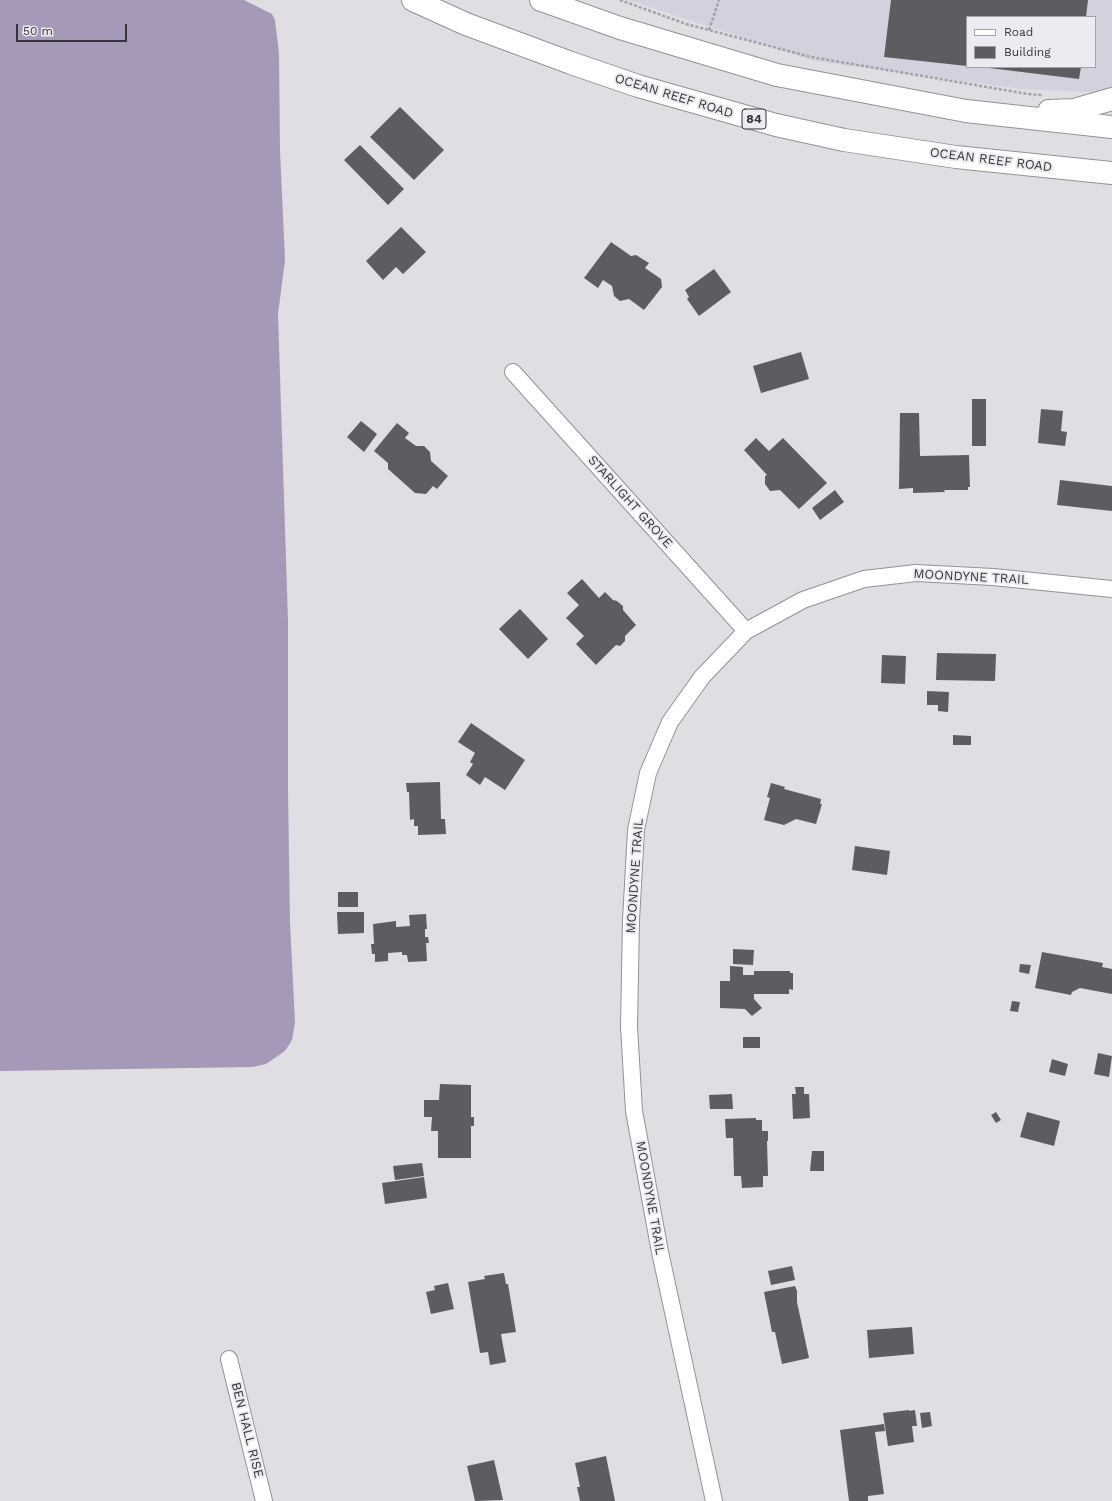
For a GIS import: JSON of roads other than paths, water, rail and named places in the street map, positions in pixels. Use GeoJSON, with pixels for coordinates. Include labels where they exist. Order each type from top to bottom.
{"type":"FeatureCollection","features":[{"type":"Feature","properties":{"kind":"main road","name":"OCEAN REEF ROAD"},"geometry":{"type":"LineString","coordinates":[[413,0],[466,24],[638,86],[776,125],[844,140],[956,157],[1112,173]]}},
{"type":"Feature","properties":{"kind":"main road"},"geometry":{"type":"LineString","coordinates":[[541,0],[620,28],[777,75],[966,111],[1112,127]]}},
{"type":"Feature","properties":{"kind":"main road"},"geometry":{"type":"LineString","coordinates":[[1001,115],[1074,110],[1112,99]]}},
{"type":"Feature","properties":{"kind":"street","name":"STARLIGHT GROVE"},"geometry":{"type":"LineString","coordinates":[[513,372],[746,631]]}},
{"type":"Feature","properties":{"kind":"street","name":"MOONDYNE TRAIL"},"geometry":{"type":"LineString","coordinates":[[714,1501],[660,1252],[634,1111],[629,1027],[631,920],[636,830],[648,773],[670,722],[702,677],[746,631],[803,600],[864,579],[916,573],[993,577],[1112,589]]}},
{"type":"Feature","properties":{"kind":"street","name":"BEN HALL RISE"},"geometry":{"type":"LineString","coordinates":[[229,1359],[264,1501]]}}]}
